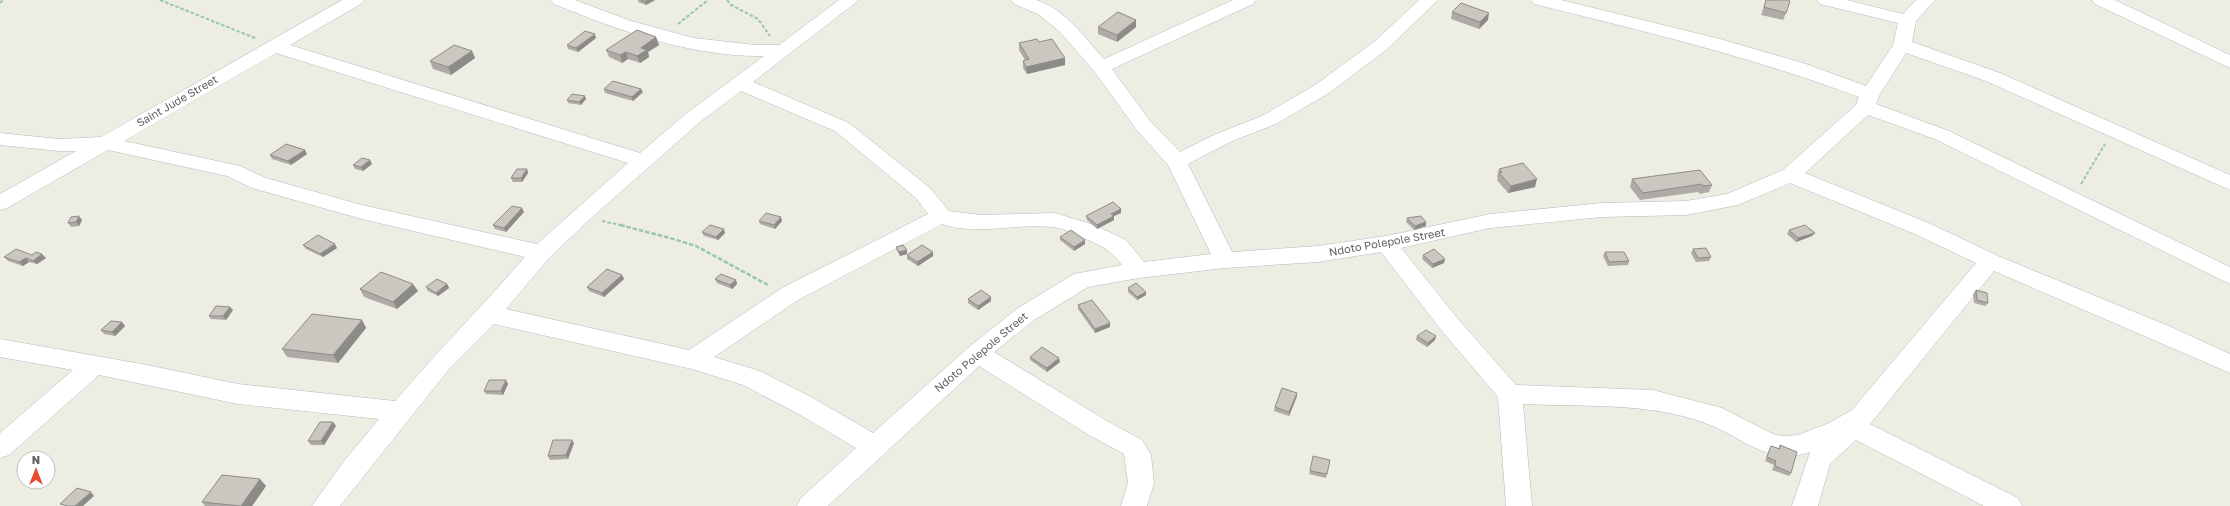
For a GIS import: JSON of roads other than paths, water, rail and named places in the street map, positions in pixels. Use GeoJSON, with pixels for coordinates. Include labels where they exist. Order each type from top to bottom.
{"type":"FeatureCollection","features":[{"type":"Feature","properties":{"kind":"street","name":"Saint Jude Street"},"geometry":{"type":"LineString","coordinates":[[0,203],[355,0]]}},
{"type":"Feature","properties":{"kind":"street"},"geometry":{"type":"LineString","coordinates":[[560,0],[598,16],[705,45],[732,49],[781,50]]}},
{"type":"Feature","properties":{"kind":"street"},"geometry":{"type":"LineString","coordinates":[[325,506],[353,468],[442,362],[489,314],[541,253],[581,215],[694,116],[850,0]]}},
{"type":"Feature","properties":{"kind":"street"},"geometry":{"type":"LineString","coordinates":[[1024,0],[1044,10],[1065,27],[1101,67],[1143,125],[1177,162],[1225,260]]}},
{"type":"Feature","properties":{"kind":"street"},"geometry":{"type":"LineString","coordinates":[[1101,67],[1246,0]]}},
{"type":"Feature","properties":{"kind":"street"},"geometry":{"type":"LineString","coordinates":[[1177,162],[1223,138],[1269,120],[1322,89],[1380,46],[1429,0]]}},
{"type":"Feature","properties":{"kind":"street"},"geometry":{"type":"LineString","coordinates":[[1540,0],[1714,43],[1799,68],[1942,135],[2230,276]]}},
{"type":"Feature","properties":{"kind":"street"},"geometry":{"type":"LineString","coordinates":[[1826,0],[1907,20],[1926,0]]}},
{"type":"Feature","properties":{"kind":"street"},"geometry":{"type":"LineString","coordinates":[[2101,0],[2230,62]]}},
{"type":"Feature","properties":{"kind":"street","name":"Ndoto Polepole Street"},"geometry":{"type":"LineString","coordinates":[[810,506],[977,352],[1026,314],[1082,280],[1139,270],[1225,260],[1318,254],[1386,244],[1497,220],[1602,210],[1686,208],[1731,200],[1790,175],[1833,138],[1868,100],[1902,45],[1907,20]]}},
{"type":"Feature","properties":{"kind":"street"},"geometry":{"type":"LineString","coordinates":[[1902,45],[1993,77],[2230,183]]}},
{"type":"Feature","properties":{"kind":"street"},"geometry":{"type":"LineString","coordinates":[[274,46],[643,161]]}},
{"type":"Feature","properties":{"kind":"street"},"geometry":{"type":"LineString","coordinates":[[740,83],[842,127],[923,193],[941,216],[952,220],[980,222],[1039,219],[1055,220],[1086,230],[1118,245],[1139,270]]}},
{"type":"Feature","properties":{"kind":"street"},"geometry":{"type":"LineString","coordinates":[[0,139],[59,145],[104,143],[233,172],[259,183],[362,212],[541,253]]}},
{"type":"Feature","properties":{"kind":"street"},"geometry":{"type":"LineString","coordinates":[[1790,175],[1923,229],[1990,261],[2163,333],[2230,364]]}},
{"type":"Feature","properties":{"kind":"street"},"geometry":{"type":"LineString","coordinates":[[692,360],[790,294],[941,216]]}},
{"type":"Feature","properties":{"kind":"street"},"geometry":{"type":"LineString","coordinates":[[1386,244],[1450,325],[1510,394],[1519,506]]}},
{"type":"Feature","properties":{"kind":"street"},"geometry":{"type":"LineString","coordinates":[[1805,506],[1819,459],[1857,422],[1990,261]]}},
{"type":"Feature","properties":{"kind":"street"},"geometry":{"type":"LineString","coordinates":[[489,314],[692,360],[751,378],[804,404],[874,446]]}},
{"type":"Feature","properties":{"kind":"street"},"geometry":{"type":"LineString","coordinates":[[0,348],[93,366],[147,374],[238,394],[401,412]]}},
{"type":"Feature","properties":{"kind":"street"},"geometry":{"type":"LineString","coordinates":[[977,352],[1098,428],[1133,447],[1138,455],[1140,484],[1134,506]]}},
{"type":"Feature","properties":{"kind":"street"},"geometry":{"type":"LineString","coordinates":[[0,448],[93,366]]}},
{"type":"Feature","properties":{"kind":"street"},"geometry":{"type":"LineString","coordinates":[[1510,394],[1653,400],[1713,414],[1762,441],[1782,446],[1799,445],[1857,422]]}},
{"type":"Feature","properties":{"kind":"street"},"geometry":{"type":"LineString","coordinates":[[1857,422],[2009,506]]}}]}
